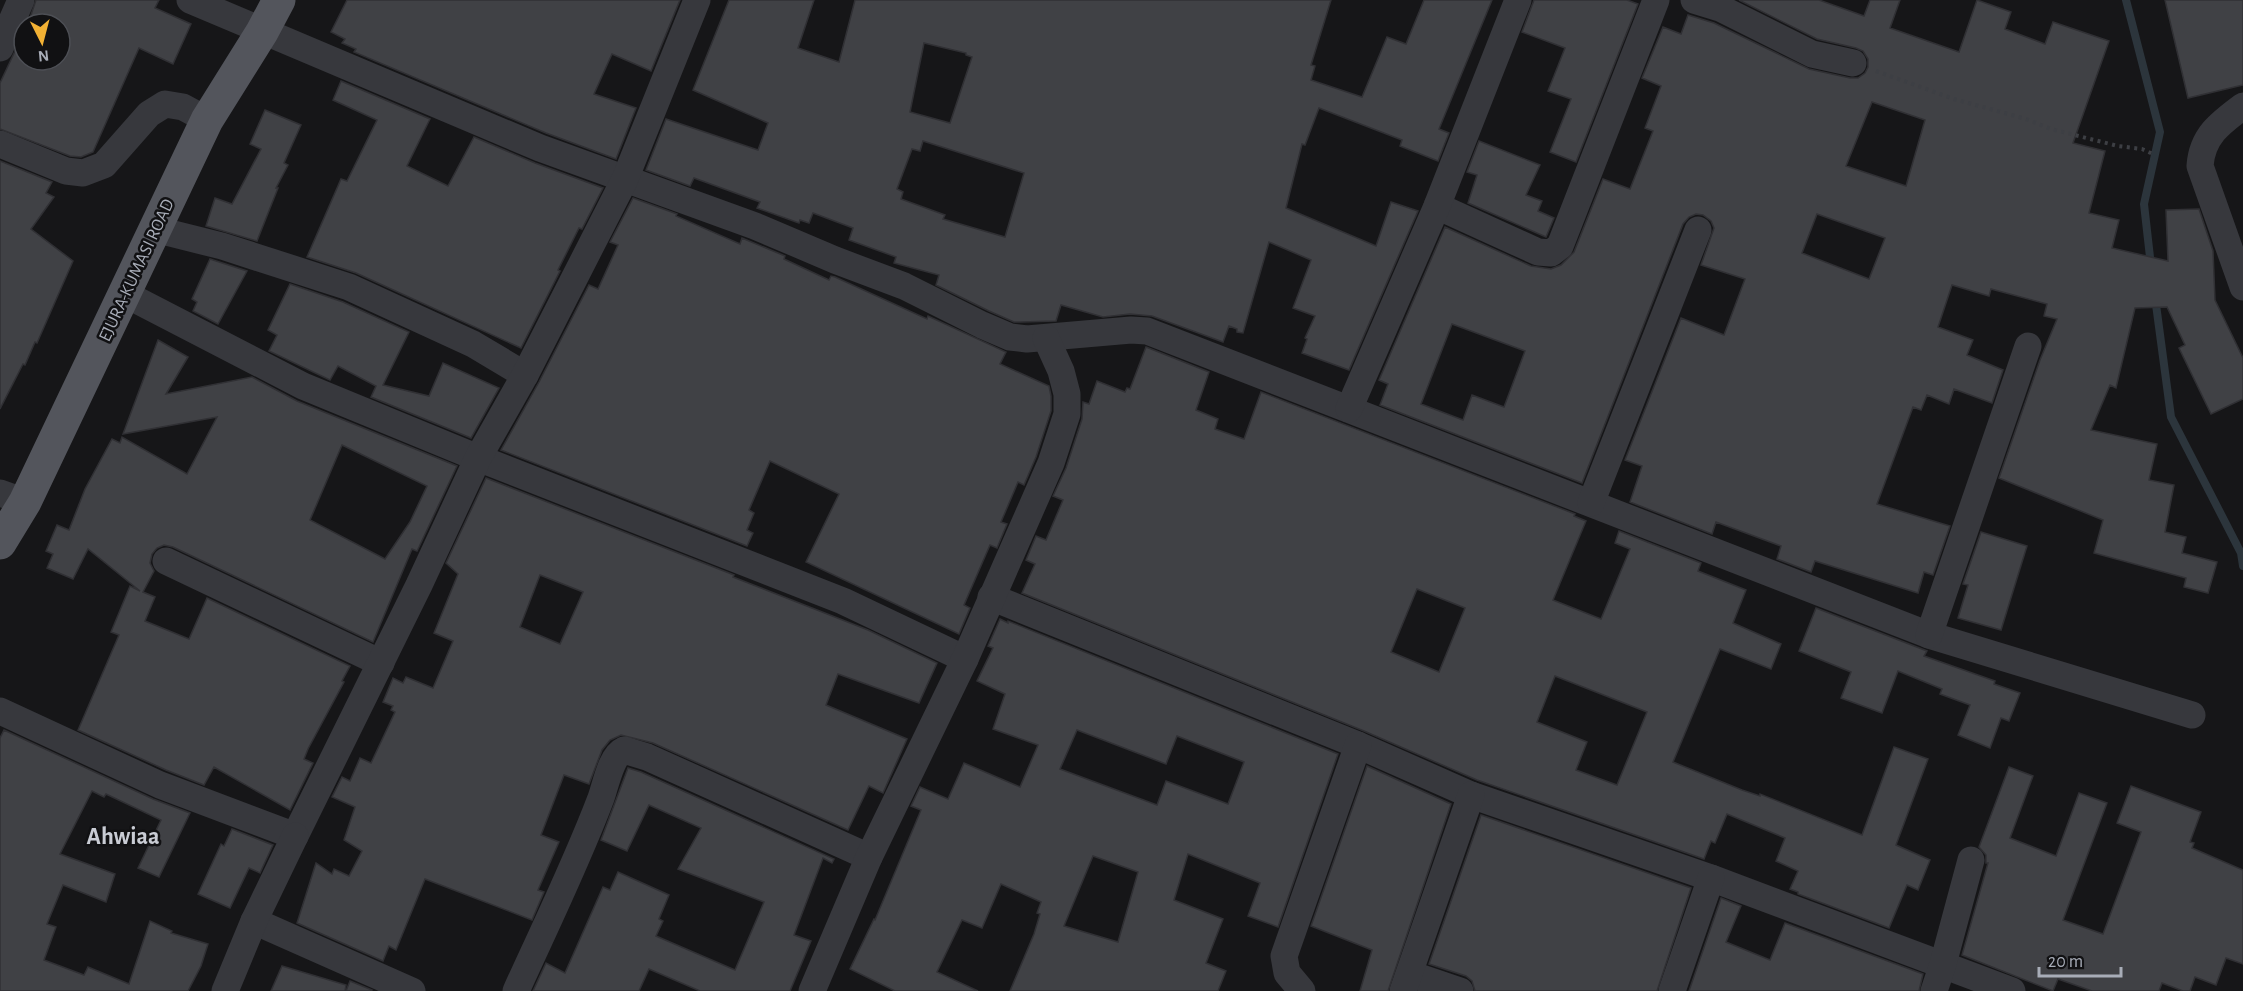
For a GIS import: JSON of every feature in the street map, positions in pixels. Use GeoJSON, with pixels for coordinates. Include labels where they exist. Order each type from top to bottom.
{"type":"FeatureCollection","features":[{"type":"Feature","properties":{"kind":"main road","name":"EJURA-KUMASI ROAD"},"geometry":{"type":"LineString","coordinates":[[0,543],[13,498],[125,294],[207,120],[262,32],[279,0]]}},
{"type":"Feature","properties":{"kind":"street"},"geometry":{"type":"LineString","coordinates":[[0,48],[21,0]]}},
{"type":"Feature","properties":{"kind":"street"},"geometry":{"type":"LineString","coordinates":[[190,0],[540,148],[755,226],[904,286],[1010,337],[1046,338],[1131,330],[1147,331],[1929,635],[2192,715]]}},
{"type":"Feature","properties":{"kind":"street"},"geometry":{"type":"LineString","coordinates":[[225,991],[254,921],[381,663],[478,458],[525,375],[625,178],[697,0]]}},
{"type":"Feature","properties":{"kind":"street"},"geometry":{"type":"LineString","coordinates":[[1349,409],[1437,206],[1518,0]]}},
{"type":"Feature","properties":{"kind":"street"},"geometry":{"type":"LineString","coordinates":[[1437,206],[1538,252],[1551,253],[1560,246],[1656,0]]}},
{"type":"Feature","properties":{"kind":"street"},"geometry":{"type":"LineString","coordinates":[[1694,0],[1720,9],[1812,54],[1853,63]]}},
{"type":"Feature","properties":{"kind":"street"},"geometry":{"type":"LineString","coordinates":[[0,144],[66,171],[83,173],[104,165],[149,114],[165,104],[183,107],[207,120]]}},
{"type":"Feature","properties":{"kind":"street"},"geometry":{"type":"LineString","coordinates":[[2243,106],[2222,122],[2207,141],[2201,151],[2200,166],[2243,287]]}},
{"type":"Feature","properties":{"kind":"street"},"geometry":{"type":"LineString","coordinates":[[154,229],[222,246],[349,287],[473,344],[525,375]]}},
{"type":"Feature","properties":{"kind":"street"},"geometry":{"type":"LineString","coordinates":[[1591,503],[1698,230]]}},
{"type":"Feature","properties":{"kind":"street"},"geometry":{"type":"LineString","coordinates":[[125,294],[303,386],[478,458],[843,600],[965,659]]}},
{"type":"Feature","properties":{"kind":"street"},"geometry":{"type":"LineString","coordinates":[[812,991],[868,857],[965,659],[1051,463],[1067,414],[1067,394],[1061,371],[1046,338]]}},
{"type":"Feature","properties":{"kind":"street"},"geometry":{"type":"LineString","coordinates":[[1929,635],[2028,346]]}},
{"type":"Feature","properties":{"kind":"street"},"geometry":{"type":"LineString","coordinates":[[166,561],[381,663]]}},
{"type":"Feature","properties":{"kind":"street"},"geometry":{"type":"LineString","coordinates":[[991,597],[1358,745],[1471,795],[1712,878],[2012,991]]}},
{"type":"Feature","properties":{"kind":"street"},"geometry":{"type":"LineString","coordinates":[[0,711],[160,785],[295,836]]}},
{"type":"Feature","properties":{"kind":"street"},"geometry":{"type":"LineString","coordinates":[[1302,991],[1287,974],[1284,956],[1358,745]]}},
{"type":"Feature","properties":{"kind":"street"},"geometry":{"type":"LineString","coordinates":[[516,991],[590,826],[613,764],[620,752],[624,750],[647,757],[868,857]]}},
{"type":"Feature","properties":{"kind":"street"},"geometry":{"type":"LineString","coordinates":[[1460,991],[1406,982],[1471,795]]}},
{"type":"Feature","properties":{"kind":"street"},"geometry":{"type":"LineString","coordinates":[[1934,991],[1971,860]]}},
{"type":"Feature","properties":{"kind":"street"},"geometry":{"type":"LineString","coordinates":[[1672,991],[1712,878]]}},
{"type":"Feature","properties":{"kind":"street"},"geometry":{"type":"LineString","coordinates":[[254,921],[412,991]]}},
{"type":"Feature","properties":{"kind":"path"},"geometry":{"type":"LineString","coordinates":[[1853,63],[1954,99],[2026,119],[2051,129],[2118,146],[2142,149],[2155,155]]}},
{"type":"Feature","properties":{"kind":"building"},"geometry":{"type":"Polygon","coordinates":[[[36,0],[159,0],[155,8],[191,24],[173,64],[139,48],[93,152],[81,157],[70,156],[0,129],[0,83],[12,58],[12,72],[72,72],[72,12],[32,12],[36,0]]]}},
{"type":"Feature","properties":{"kind":"building"},"geometry":{"type":"Polygon","coordinates":[[[347,0],[680,0],[651,71],[612,54],[594,94],[636,108],[616,159],[546,133],[354,52],[356,49],[342,43],[345,39],[331,32],[347,0]]]}},
{"type":"Feature","properties":{"kind":"building"},"geometry":{"type":"Polygon","coordinates":[[[729,0],[814,0],[798,48],[839,62],[855,0],[1331,0],[1311,65],[1315,66],[1311,80],[1362,97],[1387,37],[1406,44],[1424,0],[1492,0],[1439,129],[1449,133],[1438,161],[1400,146],[1402,140],[1319,108],[1305,145],[1302,144],[1286,208],[1376,246],[1391,202],[1418,211],[1349,370],[1302,353],[1307,339],[1305,338],[1315,316],[1293,308],[1311,260],[1269,242],[1243,333],[1229,326],[1223,342],[1152,316],[1130,314],[1103,317],[1061,305],[1056,321],[1014,322],[936,285],[939,275],[894,263],[896,257],[849,240],[853,228],[813,213],[809,223],[800,220],[799,223],[757,208],[760,202],[694,178],[690,186],[646,170],[666,119],[758,150],[768,123],[693,90],[729,0]],[[924,43],[910,112],[950,123],[972,57],[966,53],[924,43]],[[923,141],[920,151],[912,149],[897,189],[903,192],[901,199],[945,215],[943,219],[1005,237],[1024,173],[923,141]]]}},
{"type":"Feature","properties":{"kind":"building"},"geometry":{"type":"Polygon","coordinates":[[[1534,0],[1627,0],[1638,4],[1576,162],[1550,152],[1571,99],[1548,91],[1565,48],[1522,32],[1534,0]]]}},
{"type":"Feature","properties":{"kind":"building"},"geometry":{"type":"Polygon","coordinates":[[[1739,0],[1819,0],[1864,16],[1870,0],[1900,0],[1890,28],[1959,52],[1977,0],[2011,12],[2005,29],[2045,44],[2053,22],[2109,41],[2073,143],[2105,151],[2089,213],[2119,220],[2112,248],[2168,261],[2166,210],[2199,209],[2213,251],[2215,300],[2243,358],[2243,399],[2211,414],[2179,348],[2185,345],[2167,307],[2135,308],[2116,388],[2110,385],[2091,430],[2157,444],[2149,480],[2174,485],[2165,532],[2186,537],[2182,553],[2217,562],[2208,593],[2184,587],[2186,578],[2094,553],[2103,520],[1999,478],[2040,360],[2057,319],[2044,316],[2047,304],[1991,289],[1989,296],[1952,285],[1938,327],[1973,340],[1967,355],[2003,370],[1992,403],[1954,389],[1949,404],[1927,395],[1921,410],[1913,407],[1877,504],[1950,526],[1933,575],[1924,572],[1918,593],[1815,561],[1811,572],[1777,559],[1781,546],[1716,522],[1712,534],[1630,502],[1642,466],[1625,460],[1681,318],[1724,335],[1745,279],[1701,265],[1714,228],[1711,221],[1703,215],[1696,214],[1689,217],[1683,224],[1582,483],[1380,405],[1388,384],[1379,380],[1445,227],[1531,266],[1551,269],[1561,265],[1574,252],[1603,179],[1630,189],[1653,131],[1645,128],[1661,86],[1642,78],[1663,27],[1681,34],[1688,15],[1714,23],[1809,69],[1850,78],[1858,78],[1865,73],[1868,59],[1863,51],[1817,39],[1739,0]],[[1872,102],[1846,166],[1906,186],[1925,120],[1872,102]],[[1817,214],[1802,253],[1869,279],[1885,238],[1817,214]],[[1452,324],[1421,404],[1463,420],[1472,395],[1504,407],[1525,351],[1452,324]]]}},
{"type":"Feature","properties":{"kind":"building"},"geometry":{"type":"Polygon","coordinates":[[[2165,0],[2243,0],[2243,85],[2188,98],[2165,0]]]}},
{"type":"Feature","properties":{"kind":"building"},"geometry":{"type":"Polygon","coordinates":[[[341,81],[430,119],[407,166],[448,186],[474,137],[603,188],[582,229],[579,228],[521,348],[356,273],[307,257],[341,179],[347,181],[377,120],[333,100],[341,81]]]}},
{"type":"Feature","properties":{"kind":"building"},"geometry":{"type":"Polygon","coordinates":[[[265,110],[301,125],[284,163],[288,165],[276,188],[278,188],[257,241],[206,226],[215,198],[232,204],[261,149],[250,144],[265,110]]]}},
{"type":"Feature","properties":{"kind":"building"},"geometry":{"type":"Polygon","coordinates":[[[1479,141],[1540,165],[1526,195],[1542,201],[1538,211],[1554,218],[1546,237],[1468,203],[1477,175],[1467,172],[1479,141]]]}},
{"type":"Feature","properties":{"kind":"building"},"geometry":{"type":"Polygon","coordinates":[[[0,161],[52,182],[46,193],[54,197],[31,229],[73,261],[37,343],[35,342],[0,409],[0,161]]]}},
{"type":"Feature","properties":{"kind":"building"},"geometry":{"type":"Polygon","coordinates":[[[633,198],[677,214],[676,216],[740,244],[742,238],[785,256],[784,259],[829,280],[831,276],[835,277],[927,319],[928,316],[1006,352],[1000,364],[1049,386],[1051,411],[1036,457],[1024,485],[1018,482],[1001,522],[1007,524],[997,548],[990,545],[964,605],[970,608],[959,634],[806,562],[839,494],[770,461],[749,510],[754,513],[747,530],[753,533],[747,546],[501,450],[589,285],[598,289],[618,245],[610,242],[633,198]]]}},
{"type":"Feature","properties":{"kind":"building"},"geometry":{"type":"Polygon","coordinates":[[[210,259],[247,271],[218,324],[193,311],[197,302],[192,299],[210,259]]]}},
{"type":"Feature","properties":{"kind":"building"},"geometry":{"type":"Polygon","coordinates":[[[290,284],[343,302],[409,332],[383,385],[429,396],[443,363],[499,388],[471,438],[371,397],[376,386],[338,366],[330,380],[269,351],[277,335],[268,330],[290,284]]]}},
{"type":"Feature","properties":{"kind":"building"},"geometry":{"type":"Polygon","coordinates":[[[158,340],[188,357],[166,394],[252,377],[297,401],[457,466],[417,551],[412,549],[373,642],[173,547],[164,545],[152,554],[150,563],[154,571],[143,592],[155,597],[145,621],[189,639],[207,598],[350,666],[342,681],[344,682],[308,749],[304,759],[313,763],[290,810],[214,767],[204,785],[78,730],[119,635],[111,632],[130,586],[140,591],[88,549],[73,579],[47,568],[53,554],[46,551],[57,525],[69,530],[85,489],[112,439],[120,443],[122,437],[187,474],[217,417],[123,434],[158,340]],[[342,445],[310,520],[385,559],[410,522],[427,486],[342,445]]]}},
{"type":"Feature","properties":{"kind":"building"},"geometry":{"type":"Polygon","coordinates":[[[1146,347],[1209,372],[1196,410],[1218,419],[1215,429],[1244,439],[1261,392],[1575,514],[1574,516],[1586,521],[1553,600],[1601,619],[1630,549],[1615,543],[1619,531],[1701,563],[1698,571],[1746,590],[1733,623],[1781,644],[1771,669],[1720,649],[1673,762],[1862,835],[1894,747],[1928,759],[1896,845],[1930,860],[1918,890],[1907,885],[1889,928],[1790,889],[1798,871],[1776,861],[1785,838],[1727,814],[1715,843],[1711,841],[1704,859],[1477,780],[1364,731],[1022,593],[1035,564],[1026,560],[1036,536],[1046,540],[1063,500],[1053,496],[1066,468],[1082,419],[1083,402],[1089,404],[1097,381],[1125,392],[1127,388],[1130,389],[1146,347]],[[1417,589],[1391,652],[1439,672],[1465,608],[1417,589]],[[1555,676],[1537,722],[1587,742],[1576,770],[1617,785],[1647,712],[1555,676]]]}},
{"type":"Feature","properties":{"kind":"building"},"geometry":{"type":"Polygon","coordinates":[[[486,478],[734,575],[733,577],[868,630],[937,663],[919,703],[838,674],[826,705],[907,739],[883,793],[869,786],[848,830],[653,743],[621,735],[610,740],[602,750],[589,784],[564,775],[541,835],[559,842],[538,890],[544,892],[532,920],[425,879],[396,950],[389,946],[383,961],[297,923],[316,863],[332,874],[334,869],[349,876],[362,851],[344,840],[355,807],[332,797],[342,777],[350,781],[360,758],[371,763],[395,712],[391,710],[393,706],[383,702],[393,678],[403,683],[406,677],[433,688],[453,641],[434,633],[458,574],[446,563],[486,478]],[[540,575],[520,627],[560,644],[583,592],[540,575]]]}},
{"type":"Feature","properties":{"kind":"building"},"geometry":{"type":"Polygon","coordinates":[[[1981,532],[2027,546],[2001,630],[1958,618],[1968,585],[1963,584],[1981,532]]]}},
{"type":"Feature","properties":{"kind":"building"},"geometry":{"type":"Polygon","coordinates":[[[1816,608],[1927,651],[1924,656],[1995,681],[1994,684],[2020,693],[2009,721],[2001,718],[1990,748],[1958,735],[1970,705],[1940,694],[1942,689],[1898,671],[1882,713],[1841,698],[1851,672],[1799,651],[1816,608]]]}},
{"type":"Feature","properties":{"kind":"building"},"geometry":{"type":"Polygon","coordinates":[[[1000,619],[1008,623],[1008,621],[1338,754],[1278,927],[1248,916],[1260,883],[1188,854],[1174,900],[1223,919],[1206,963],[1226,971],[1218,991],[1010,991],[1034,934],[1041,902],[1001,884],[982,928],[962,920],[937,972],[978,991],[895,991],[850,969],[875,920],[921,810],[911,806],[920,787],[948,799],[964,763],[1020,787],[1038,745],[993,729],[1005,694],[977,681],[993,648],[988,646],[1000,619]],[[1077,730],[1060,769],[1157,805],[1166,781],[1228,804],[1244,762],[1177,736],[1166,764],[1077,730]],[[1093,856],[1064,926],[1118,942],[1138,872],[1093,856]]]}},
{"type":"Feature","properties":{"kind":"building"},"geometry":{"type":"Polygon","coordinates":[[[4,730],[153,799],[190,813],[159,877],[138,868],[161,820],[106,794],[104,797],[92,791],[60,854],[115,874],[106,902],[63,885],[47,924],[56,927],[44,960],[84,975],[88,967],[129,984],[150,921],[172,931],[171,933],[208,944],[201,966],[188,991],[0,991],[0,738],[4,730]]]}},
{"type":"Feature","properties":{"kind":"building"},"geometry":{"type":"Polygon","coordinates":[[[1367,766],[1451,804],[1388,991],[1360,991],[1372,950],[1311,926],[1367,766]]]}},
{"type":"Feature","properties":{"kind":"building"},"geometry":{"type":"Polygon","coordinates":[[[2009,767],[2033,776],[2010,838],[2056,856],[2079,793],[2107,803],[2063,920],[2103,934],[2141,832],[2117,823],[2131,786],[2201,812],[2190,842],[2194,843],[2192,848],[2243,870],[2243,964],[2226,958],[2216,985],[2195,977],[2190,991],[2183,991],[2162,983],[2159,991],[2092,991],[2058,979],[2053,991],[1962,955],[1988,863],[1986,863],[1986,855],[1979,847],[2009,767]]]}},
{"type":"Feature","properties":{"kind":"building"},"geometry":{"type":"Polygon","coordinates":[[[628,768],[834,859],[832,863],[823,858],[794,935],[811,941],[790,991],[700,991],[649,969],[639,991],[533,991],[546,963],[565,973],[603,887],[610,890],[618,872],[669,895],[659,919],[663,921],[656,936],[735,970],[764,902],[678,869],[701,828],[649,805],[627,851],[601,840],[628,768]]]}},
{"type":"Feature","properties":{"kind":"building"},"geometry":{"type":"Polygon","coordinates":[[[1481,815],[1691,888],[1657,991],[1475,991],[1472,981],[1466,976],[1429,964],[1481,815]]]}},
{"type":"Feature","properties":{"kind":"building"},"geometry":{"type":"Polygon","coordinates":[[[232,829],[273,845],[260,873],[249,868],[230,908],[198,894],[221,844],[224,846],[232,829]]]}},
{"type":"Feature","properties":{"kind":"building"},"geometry":{"type":"Polygon","coordinates":[[[1721,898],[1741,906],[1726,942],[1770,960],[1785,923],[1923,974],[1919,991],[1689,991],[1721,898]]]}},
{"type":"Feature","properties":{"kind":"building"},"geometry":{"type":"Polygon","coordinates":[[[282,966],[346,985],[345,991],[271,991],[282,966]]]}},
{"type":"Feature","properties":{"kind":"building"},"geometry":{"type":"Polygon","coordinates":[[[350,981],[372,990],[346,991],[350,981]]]}},
{"type":"Feature","properties":{"kind":"waterway"},"geometry":{"type":"LineString","coordinates":[[2126,0],[2160,132],[2144,204],[2151,266]]}},
{"type":"Feature","properties":{"kind":"waterway"},"geometry":{"type":"LineString","coordinates":[[2155,297],[2171,417],[2241,553],[2243,566]]}},
{"type":"Feature","properties":{"kind":"district","name":"Ahwiaa"},"geometry":{"type":"Point","coordinates":[123,836]}}]}
